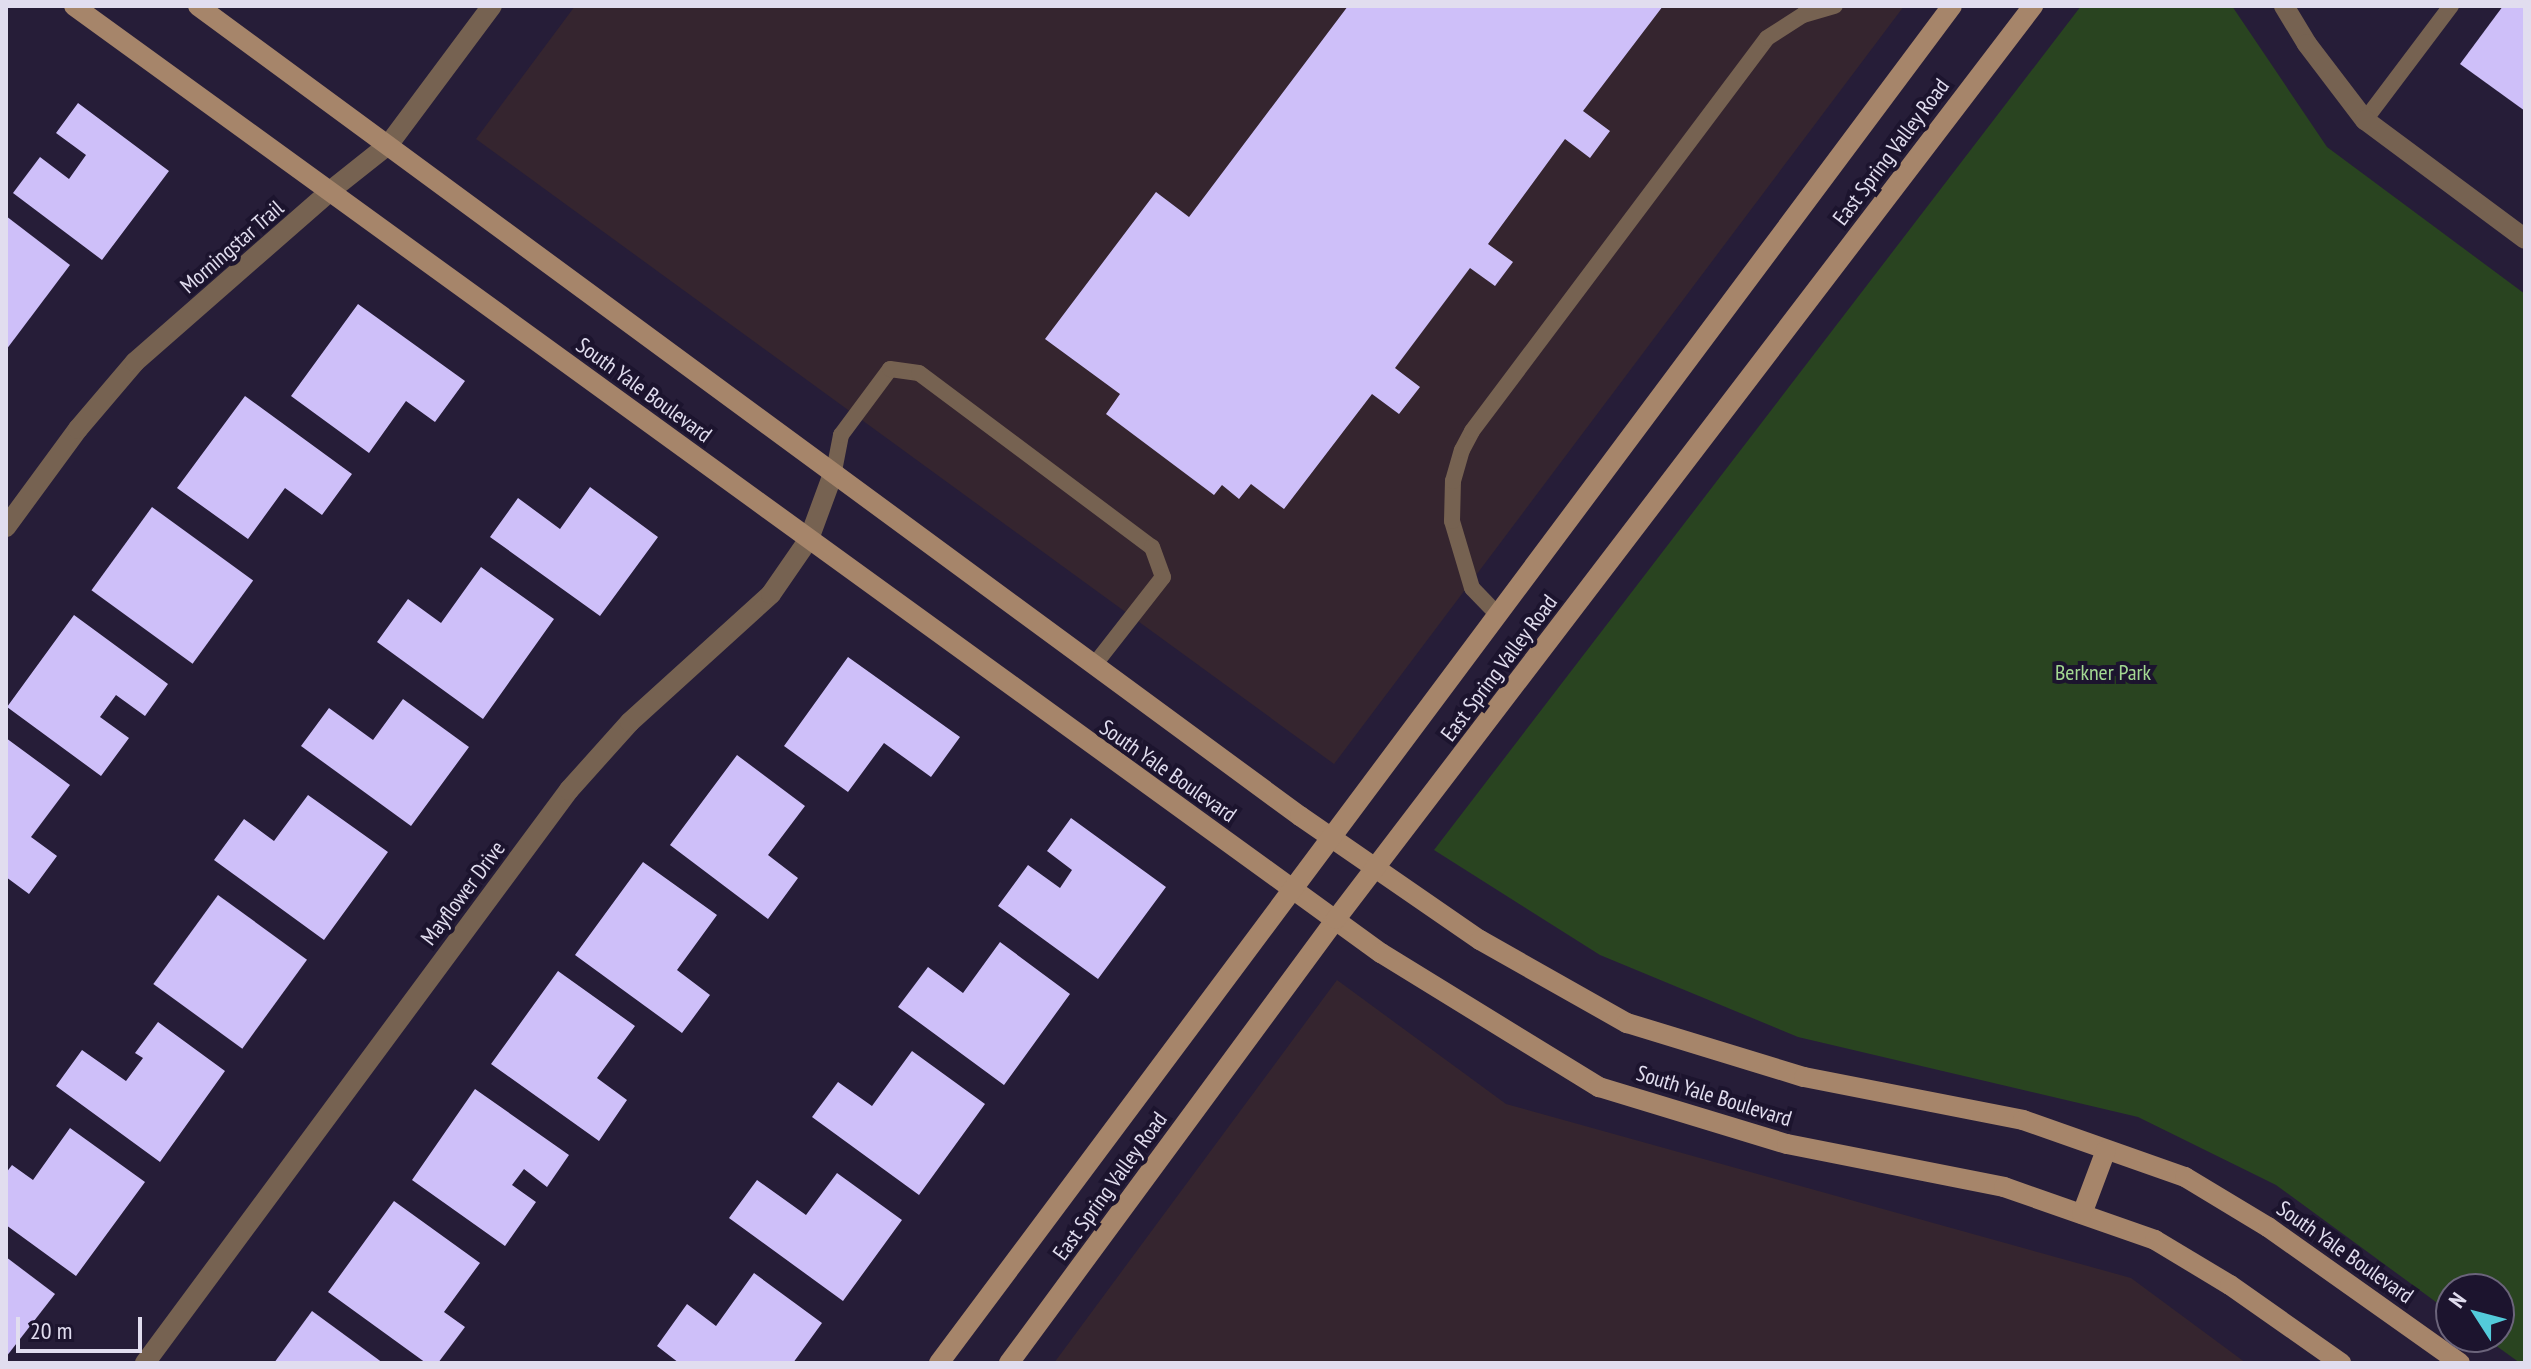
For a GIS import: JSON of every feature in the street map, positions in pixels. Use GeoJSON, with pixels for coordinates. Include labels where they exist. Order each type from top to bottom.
{"type":"FeatureCollection","features":[{"type":"Feature","properties":{"kind":"street","name":"South Yale Boulevard"},"geometry":{"type":"LineString","coordinates":[[74,6],[1061,725],[1381,953],[1599,1087],[1787,1144],[2004,1187],[2155,1240],[2230,1285],[2341,1363]]}},
{"type":"Feature","properties":{"kind":"street","name":"South Yale Boulevard"},"geometry":{"type":"LineString","coordinates":[[198,6],[1332,838],[1480,940],[1627,1023],[1804,1077],[2023,1120],[2185,1177],[2240,1210],[2460,1363]]}},
{"type":"Feature","properties":{"kind":"street","name":"Morningstar Trail"},"geometry":{"type":"LineString","coordinates":[[6,527],[78,429],[135,362],[330,191],[389,144],[492,6]]}},
{"type":"Feature","properties":{"kind":"street","name":"East Spring Valley Road"},"geometry":{"type":"LineString","coordinates":[[1009,1363],[1336,919],[2033,6]]}},
{"type":"Feature","properties":{"kind":"street"},"geometry":{"type":"LineString","coordinates":[[2284,6],[2307,44],[2365,120],[2525,239]]}},
{"type":"Feature","properties":{"kind":"street","name":"East Spring Valley Road"},"geometry":{"type":"LineString","coordinates":[[939,1363],[1498,615],[1945,8]]}},
{"type":"Feature","properties":{"kind":"street","name":"Mayflower Drive"},"geometry":{"type":"LineString","coordinates":[[145,1363],[569,790],[630,722],[771,594],[809,539],[834,471]]}},
{"type":"Feature","properties":{"kind":"street"},"geometry":{"type":"LineString","coordinates":[[2082,1214],[2106,1150]]}},
{"type":"Feature","properties":{"kind":"lane"},"geometry":{"type":"LineString","coordinates":[[1498,615],[1472,588],[1452,521],[1453,481],[1462,450],[1472,431],[1761,45],[1779,28],[1803,15],[1835,6]]}},
{"type":"Feature","properties":{"kind":"lane"},"geometry":{"type":"LineString","coordinates":[[2365,120],[2451,6]]}},
{"type":"Feature","properties":{"kind":"lane"},"geometry":{"type":"LineString","coordinates":[[834,471],[841,435],[890,369],[919,373],[1152,547],[1163,577],[1095,664]]}},
{"type":"Feature","properties":{"kind":"shaded area"},"geometry":{"type":"Polygon","coordinates":[[[575,6],[1904,6],[1334,764],[476,139],[575,6]]]}},
{"type":"Feature","properties":{"kind":"shaded area"},"geometry":{"type":"Polygon","coordinates":[[[1337,980],[1506,1104],[2131,1278],[2246,1363],[1054,1363],[1337,980]]]}},
{"type":"Feature","properties":{"kind":"green space","name":"Berkner Park"},"geometry":{"type":"Polygon","coordinates":[[[2081,6],[2232,6],[2327,147],[2525,294],[2525,1363],[2506,1353],[2515,1353],[2515,1273],[2435,1273],[2435,1301],[2276,1185],[2138,1117],[1798,1037],[1600,955],[1434,850],[2081,6]]]}},
{"type":"Feature","properties":{"kind":"building"},"geometry":{"type":"Polygon","coordinates":[[[1348,6],[1663,6],[1583,111],[1610,131],[1590,158],[1565,139],[1488,244],[1513,262],[1495,286],[1470,268],[1395,368],[1420,387],[1399,414],[1372,394],[1284,509],[1251,484],[1239,499],[1222,485],[1214,495],[1106,414],[1120,394],[1045,339],[1156,192],[1189,217],[1348,6]]]}},
{"type":"Feature","properties":{"kind":"building"},"geometry":{"type":"Polygon","coordinates":[[[2503,6],[2525,6],[2525,111],[2460,64],[2503,6]]]}},
{"type":"Feature","properties":{"kind":"building"},"geometry":{"type":"Polygon","coordinates":[[[78,103],[169,171],[102,260],[13,193],[40,157],[69,179],[86,155],[56,133],[78,103]]]}},
{"type":"Feature","properties":{"kind":"building"},"geometry":{"type":"Polygon","coordinates":[[[6,216],[70,265],[6,350],[6,216]]]}},
{"type":"Feature","properties":{"kind":"building"},"geometry":{"type":"Polygon","coordinates":[[[358,304],[465,381],[435,422],[406,401],[369,453],[291,396],[358,304]]]}},
{"type":"Feature","properties":{"kind":"building"},"geometry":{"type":"Polygon","coordinates":[[[245,396],[352,474],[322,515],[285,488],[248,539],[177,488],[245,396]]]}},
{"type":"Feature","properties":{"kind":"building"},"geometry":{"type":"Polygon","coordinates":[[[590,487],[658,537],[600,616],[490,537],[518,498],[560,529],[590,487]]]}},
{"type":"Feature","properties":{"kind":"building"},"geometry":{"type":"Polygon","coordinates":[[[152,507],[253,580],[193,664],[91,590],[152,507]]]}},
{"type":"Feature","properties":{"kind":"building"},"geometry":{"type":"Polygon","coordinates":[[[481,567],[554,619],[483,719],[377,642],[408,599],[441,623],[481,567]]]}},
{"type":"Feature","properties":{"kind":"building"},"geometry":{"type":"Polygon","coordinates":[[[74,615],[168,684],[145,716],[116,695],[100,717],[129,738],[101,776],[7,707],[74,615]]]}},
{"type":"Feature","properties":{"kind":"building"},"geometry":{"type":"Polygon","coordinates":[[[848,657],[960,737],[931,777],[884,743],[848,792],[784,746],[848,657]]]}},
{"type":"Feature","properties":{"kind":"building"},"geometry":{"type":"Polygon","coordinates":[[[403,699],[469,747],[411,826],[301,746],[329,708],[373,740],[403,699]]]}},
{"type":"Feature","properties":{"kind":"building"},"geometry":{"type":"Polygon","coordinates":[[[6,738],[70,785],[31,837],[57,856],[29,894],[6,877],[6,738]]]}},
{"type":"Feature","properties":{"kind":"building"},"geometry":{"type":"Polygon","coordinates":[[[737,755],[805,806],[768,855],[798,878],[768,919],[670,845],[737,755]]]}},
{"type":"Feature","properties":{"kind":"building"},"geometry":{"type":"Polygon","coordinates":[[[308,795],[388,852],[324,940],[214,860],[244,819],[274,841],[308,795]]]}},
{"type":"Feature","properties":{"kind":"building"},"geometry":{"type":"Polygon","coordinates":[[[1071,818],[1166,887],[1098,979],[998,906],[1028,865],[1060,888],[1072,870],[1047,851],[1071,818]]]}},
{"type":"Feature","properties":{"kind":"building"},"geometry":{"type":"Polygon","coordinates":[[[643,862],[717,915],[677,970],[710,995],[682,1033],[575,955],[643,862]]]}},
{"type":"Feature","properties":{"kind":"building"},"geometry":{"type":"Polygon","coordinates":[[[218,895],[307,960],[242,1049],[153,984],[218,895]]]}},
{"type":"Feature","properties":{"kind":"building"},"geometry":{"type":"Polygon","coordinates":[[[1000,942],[1070,994],[1004,1085],[898,1007],[928,967],[963,993],[1000,942]]]}},
{"type":"Feature","properties":{"kind":"building"},"geometry":{"type":"Polygon","coordinates":[[[558,971],[635,1026],[597,1078],[627,1100],[599,1141],[491,1064],[558,971]]]}},
{"type":"Feature","properties":{"kind":"building"},"geometry":{"type":"Polygon","coordinates":[[[158,1022],[225,1071],[160,1162],[56,1086],[82,1050],[126,1081],[143,1058],[135,1053],[158,1022]]]}},
{"type":"Feature","properties":{"kind":"building"},"geometry":{"type":"Polygon","coordinates":[[[912,1051],[985,1104],[919,1195],[812,1117],[838,1082],[872,1106],[912,1051]]]}},
{"type":"Feature","properties":{"kind":"building"},"geometry":{"type":"Polygon","coordinates":[[[475,1089],[569,1155],[547,1187],[524,1169],[512,1185],[536,1202],[505,1246],[412,1180],[475,1089]]]}},
{"type":"Feature","properties":{"kind":"building"},"geometry":{"type":"Polygon","coordinates":[[[70,1128],[145,1182],[76,1276],[6,1225],[6,1173],[12,1165],[33,1180],[70,1128]]]}},
{"type":"Feature","properties":{"kind":"building"},"geometry":{"type":"Polygon","coordinates":[[[837,1173],[902,1220],[843,1301],[729,1218],[757,1180],[806,1215],[837,1173]]]}},
{"type":"Feature","properties":{"kind":"building"},"geometry":{"type":"Polygon","coordinates":[[[394,1201],[480,1263],[444,1312],[465,1327],[438,1363],[426,1363],[328,1292],[394,1201]]]}},
{"type":"Feature","properties":{"kind":"building"},"geometry":{"type":"Polygon","coordinates":[[[6,1257],[55,1294],[6,1357],[6,1257]]]}},
{"type":"Feature","properties":{"kind":"building"},"geometry":{"type":"Polygon","coordinates":[[[754,1273],[822,1323],[793,1363],[679,1363],[657,1346],[687,1304],[716,1326],[754,1273]]]}},
{"type":"Feature","properties":{"kind":"building"},"geometry":{"type":"Polygon","coordinates":[[[312,1311],[383,1363],[274,1363],[312,1311]]]}}]}
